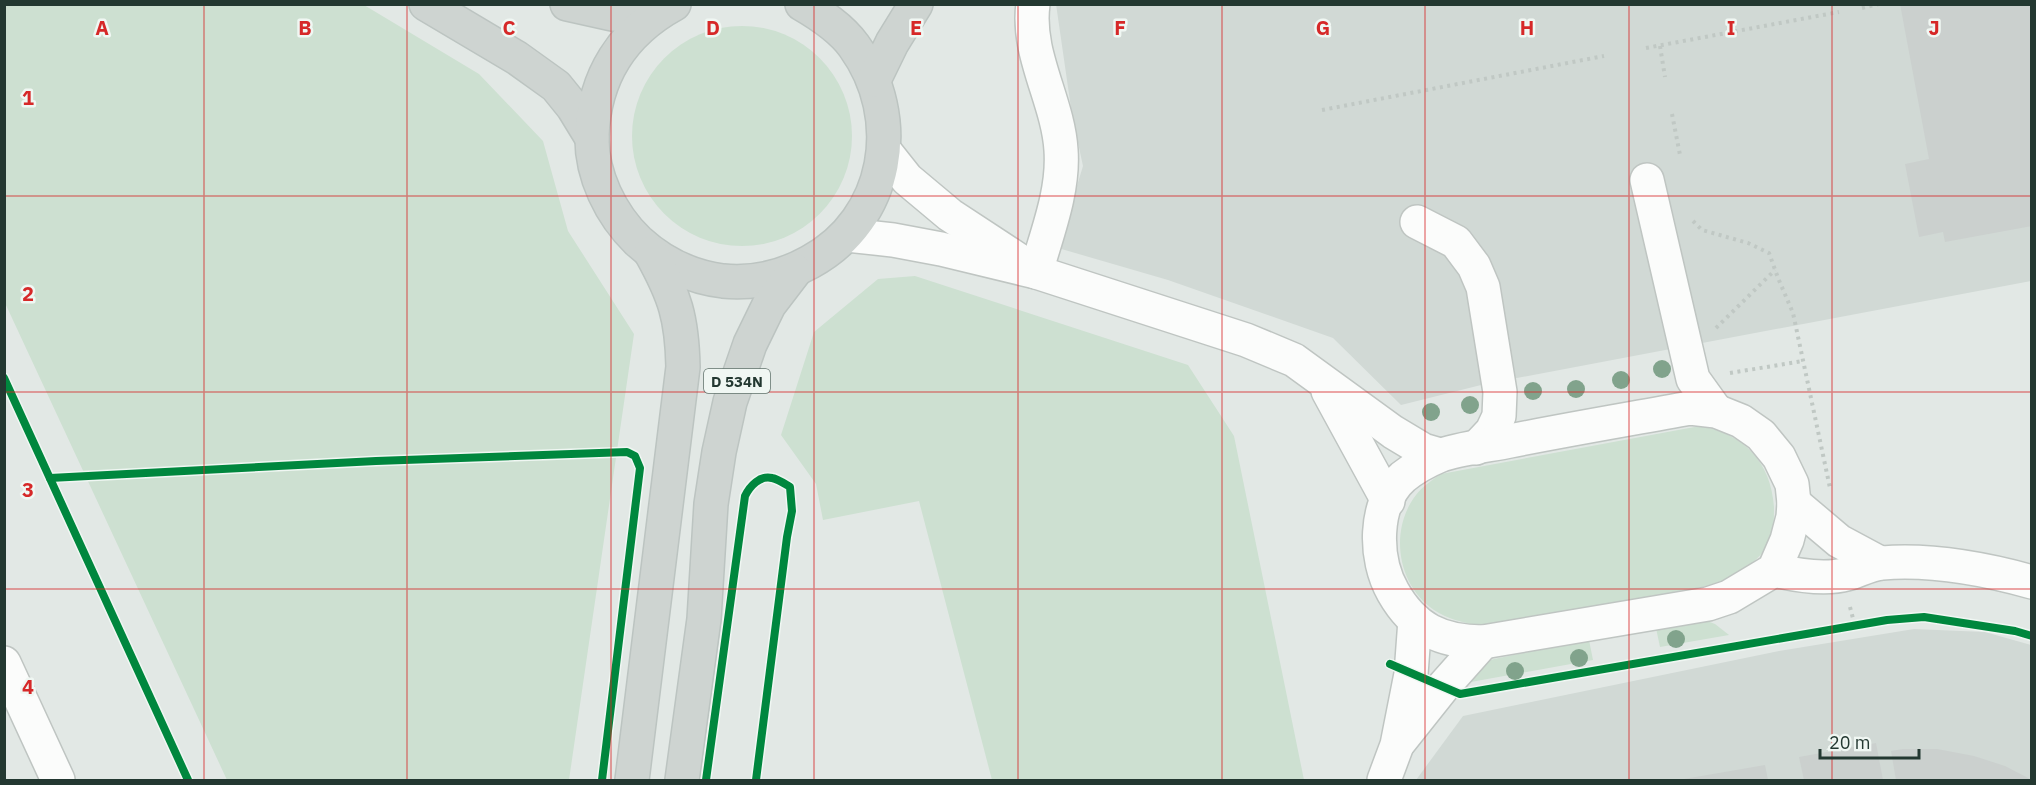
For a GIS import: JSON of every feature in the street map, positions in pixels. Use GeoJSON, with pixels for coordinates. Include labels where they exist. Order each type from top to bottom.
{"type":"FeatureCollection","features":[{"type":"Feature","properties":{"kind":"main road"},"geometry":{"type":"LineString","coordinates":[[426,4],[517,58],[556,86],[573,107],[592,138]]}},
{"type":"Feature","properties":{"kind":"main road"},"geometry":{"type":"LineString","coordinates":[[567,4],[612,14],[664,10]]}},
{"type":"Feature","properties":{"kind":"main road"},"geometry":{"type":"LineString","coordinates":[[664,10],[632,35],[615,57],[599,92],[594,110],[592,138],[597,171],[609,203],[627,230],[651,254],[706,279],[736,282],[767,280],[795,271],[823,255],[847,235],[865,210],[878,181],[884,150],[885,126],[874,80],[854,46],[826,18],[801,4]]}},
{"type":"Feature","properties":{"kind":"main road"},"geometry":{"type":"LineString","coordinates":[[874,80],[916,4]]}},
{"type":"Feature","properties":{"kind":"main road","name":"D 534N"},"geometry":{"type":"LineString","coordinates":[[632,780],[682,367],[682,334],[675,303],[666,279],[651,254]]}},
{"type":"Feature","properties":{"kind":"main road","name":"D 534N"},"geometry":{"type":"LineString","coordinates":[[682,780],[704,619],[711,504],[730,402],[750,344],[769,305],[795,271]]}},
{"type":"Feature","properties":{"kind":"street"},"geometry":{"type":"LineString","coordinates":[[1033,4],[1034,43],[1061,149],[1060,184],[1036,272]]}},
{"type":"Feature","properties":{"kind":"street"},"geometry":{"type":"LineString","coordinates":[[884,150],[907,180],[950,215],[1036,272]]}},
{"type":"Feature","properties":{"kind":"street"},"geometry":{"type":"LineString","coordinates":[[1647,180],[1693,379],[1716,411]]}},
{"type":"Feature","properties":{"kind":"street"},"geometry":{"type":"LineString","coordinates":[[1417,222],[1456,242],[1474,266],[1483,287],[1500,400],[1499,416],[1492,431],[1476,448]]}},
{"type":"Feature","properties":{"kind":"street"},"geometry":{"type":"LineString","coordinates":[[847,235],[893,240],[941,249],[1036,272],[1246,340],[1294,360],[1393,432],[1423,450],[1440,455]]}},
{"type":"Feature","properties":{"kind":"street"},"geometry":{"type":"LineString","coordinates":[[1323,381],[1388,501]]}},
{"type":"Feature","properties":{"kind":"street"},"geometry":{"type":"LineString","coordinates":[[1690,408],[1716,411],[1741,421],[1761,435],[1779,457],[1792,484],[1793,518],[1787,540],[1774,570],[1729,597],[1708,604],[1483,642],[1461,642],[1435,634],[1415,621],[1400,605],[1390,586],[1379,553],[1380,526],[1388,501],[1395,486],[1404,476],[1440,455],[1690,408]]}},
{"type":"Feature","properties":{"kind":"street"},"geometry":{"type":"LineString","coordinates":[[1794,503],[1839,541],[1880,563]]}},
{"type":"Feature","properties":{"kind":"street"},"geometry":{"type":"LineString","coordinates":[[1774,570],[1799,575],[1844,575],[1880,563],[1935,564],[1996,572],[2031,582]]}},
{"type":"Feature","properties":{"kind":"street"},"geometry":{"type":"LineString","coordinates":[[1384,780],[1397,744],[1411,674],[1415,621]]}},
{"type":"Feature","properties":{"kind":"street"},"geometry":{"type":"LineString","coordinates":[[1397,744],[1483,642]]}},
{"type":"Feature","properties":{"kind":"street"},"geometry":{"type":"LineString","coordinates":[[4,663],[58,780]]}},
{"type":"Feature","properties":{"kind":"path"},"geometry":{"type":"LineString","coordinates":[[1862,8],[1877,5]]}},
{"type":"Feature","properties":{"kind":"path"},"geometry":{"type":"LineString","coordinates":[[1646,48],[1839,12]]}},
{"type":"Feature","properties":{"kind":"path"},"geometry":{"type":"LineString","coordinates":[[1659,46],[1665,77]]}},
{"type":"Feature","properties":{"kind":"path"},"geometry":{"type":"LineString","coordinates":[[1322,110],[1604,56]]}},
{"type":"Feature","properties":{"kind":"path"},"geometry":{"type":"LineString","coordinates":[[1672,114],[1680,155]]}},
{"type":"Feature","properties":{"kind":"path"},"geometry":{"type":"LineString","coordinates":[[1691,211],[1693,221],[1702,230],[1748,243],[1769,253],[1793,313],[1830,489]]}},
{"type":"Feature","properties":{"kind":"path"},"geometry":{"type":"LineString","coordinates":[[1712,332],[1775,270]]}},
{"type":"Feature","properties":{"kind":"path"},"geometry":{"type":"LineString","coordinates":[[1721,375],[1803,360]]}},
{"type":"Feature","properties":{"kind":"shaded area"},"geometry":{"type":"Polygon","coordinates":[[[1056,4],[2031,5],[2031,281],[1485,384],[1401,405],[1333,338],[1168,280],[1058,248],[1083,166],[1072,115],[1056,4]]]}},
{"type":"Feature","properties":{"kind":"shaded area"},"geometry":{"type":"Polygon","coordinates":[[[1914,629],[1985,632],[2031,645],[2031,780],[1416,780],[1463,716],[1779,651],[1914,629]]]}},
{"type":"Feature","properties":{"kind":"green space"},"geometry":{"type":"Polygon","coordinates":[[[4,5],[364,5],[479,74],[543,141],[568,231],[634,334],[569,780],[227,780],[5,303],[4,5]]]}},
{"type":"Feature","properties":{"kind":"green space"},"geometry":{"type":"Polygon","coordinates":[[[742,26],[763,28],[794,39],[820,58],[839,84],[850,115],[852,136],[850,157],[839,188],[820,214],[794,233],[763,244],[742,246],[721,244],[690,233],[664,214],[645,188],[634,157],[632,136],[634,115],[645,84],[664,58],[690,39],[721,28],[742,26]]]}},
{"type":"Feature","properties":{"kind":"green space"},"geometry":{"type":"Polygon","coordinates":[[[915,276],[1188,365],[1234,436],[1304,780],[992,780],[919,501],[823,520],[816,484],[781,435],[814,332],[878,279],[915,276]]]}},
{"type":"Feature","properties":{"kind":"green space"},"geometry":{"type":"Polygon","coordinates":[[[1700,426],[1716,430],[1742,443],[1761,464],[1772,491],[1774,520],[1770,540],[1754,562],[1738,572],[1713,585],[1478,626],[1455,620],[1434,610],[1421,599],[1412,586],[1401,556],[1402,524],[1416,495],[1441,474],[1700,426]]]}},
{"type":"Feature","properties":{"kind":"green space"},"geometry":{"type":"Polygon","coordinates":[[[1707,621],[1729,635],[1660,647],[1656,628],[1707,621]]]}},
{"type":"Feature","properties":{"kind":"green space"},"geometry":{"type":"Polygon","coordinates":[[[1589,640],[1593,660],[1460,684],[1483,663],[1494,659],[1589,640]]]}},
{"type":"Feature","properties":{"kind":"building"},"geometry":{"type":"Polygon","coordinates":[[[1900,4],[2032,4],[2032,226],[1945,242],[1943,232],[1919,237],[1905,164],[1929,159],[1900,4]]]}},
{"type":"Feature","properties":{"kind":"building"},"geometry":{"type":"Polygon","coordinates":[[[1876,743],[1883,780],[1804,780],[1799,757],[1876,743]]]}},
{"type":"Feature","properties":{"kind":"building"},"geometry":{"type":"Polygon","coordinates":[[[1937,749],[1974,756],[2005,766],[2032,780],[1896,780],[1891,751],[1937,749]]]}},
{"type":"Feature","properties":{"kind":"building"},"geometry":{"type":"Polygon","coordinates":[[[1765,765],[1768,780],[1684,779],[1765,765]]]}},
{"type":"Feature","properties":{"kind":"cycle path"},"geometry":{"type":"LineString","coordinates":[[4,378],[188,780]]}},
{"type":"Feature","properties":{"kind":"cycle path"},"geometry":{"type":"LineString","coordinates":[[50,478],[376,461],[627,452],[635,456],[640,468],[602,780]]}},
{"type":"Feature","properties":{"kind":"cycle path"},"geometry":{"type":"LineString","coordinates":[[706,780],[745,496],[756,482],[768,478],[777,479],[790,487],[792,511],[756,780]]}},
{"type":"Feature","properties":{"kind":"cycle path"},"geometry":{"type":"LineString","coordinates":[[1390,664],[1460,694],[1887,620],[1924,617],[2015,631],[2032,636]]}}]}
